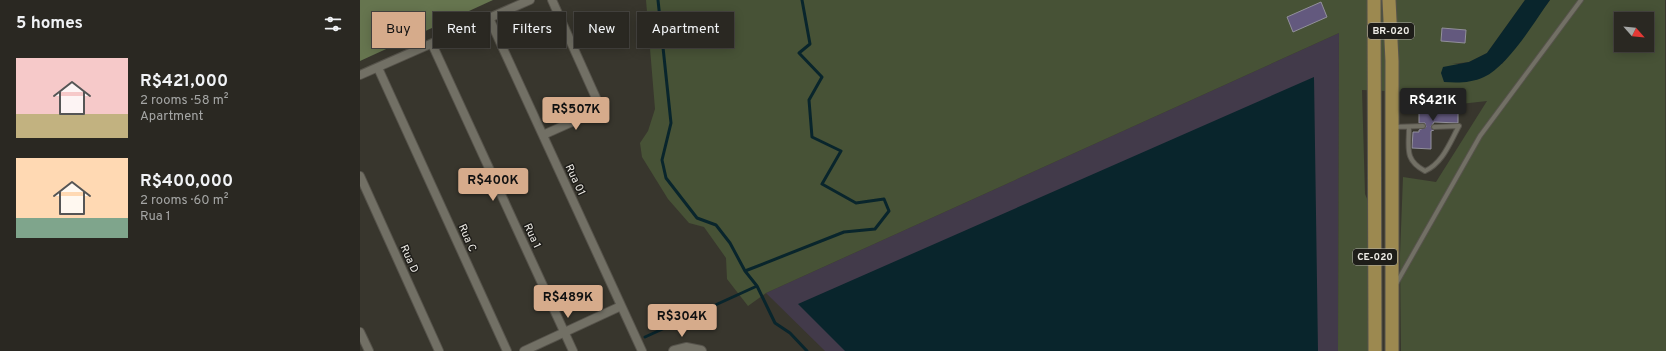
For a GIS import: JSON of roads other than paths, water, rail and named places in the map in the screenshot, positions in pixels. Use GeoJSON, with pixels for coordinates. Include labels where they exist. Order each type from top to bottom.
{"type":"FeatureCollection","features":[{"type":"Feature","properties":{"kind":"highway"},"geometry":{"type":"LineString","coordinates":[[1366,0],[1367,21],[1370,37],[1374,44]]}},
{"type":"Feature","properties":{"kind":"highway","name":"BR-020"},"geometry":{"type":"LineString","coordinates":[[1374,0],[1374,44]]}},
{"type":"Feature","properties":{"kind":"highway","name":"BR-020"},"geometry":{"type":"LineString","coordinates":[[1390,0],[1392,62]]}},
{"type":"Feature","properties":{"kind":"highway"},"geometry":{"type":"LineString","coordinates":[[1392,62],[1399,0]]}},
{"type":"Feature","properties":{"kind":"highway","name":"CE-020"},"geometry":{"type":"LineString","coordinates":[[1374,44],[1375,351]]}},
{"type":"Feature","properties":{"kind":"highway","name":"CE-020"},"geometry":{"type":"LineString","coordinates":[[1392,62],[1392,351]]}},
{"type":"Feature","properties":{"kind":"street"},"geometry":{"type":"LineString","coordinates":[[490,18],[530,0]]}},
{"type":"Feature","properties":{"kind":"street"},"geometry":{"type":"LineString","coordinates":[[543,135],[601,109],[552,0]]}},
{"type":"Feature","properties":{"kind":"street","name":"Rua 01"},"geometry":{"type":"LineString","coordinates":[[490,20],[642,351]]}},
{"type":"Feature","properties":{"kind":"street"},"geometry":{"type":"LineString","coordinates":[[360,76],[432,44]]}},
{"type":"Feature","properties":{"kind":"street","name":"Rua 1"},"geometry":{"type":"LineString","coordinates":[[432,44],[573,351]]}},
{"type":"Feature","properties":{"kind":"street","name":"Rua C"},"geometry":{"type":"LineString","coordinates":[[378,68],[507,351]]}},
{"type":"Feature","properties":{"kind":"street","name":"Rua D"},"geometry":{"type":"LineString","coordinates":[[360,176],[439,351]]}},
{"type":"Feature","properties":{"kind":"street"},"geometry":{"type":"LineString","coordinates":[[524,351],[621,306]]}},
{"type":"Feature","properties":{"kind":"street"},"geometry":{"type":"LineString","coordinates":[[360,332],[369,351]]}},
{"type":"Feature","properties":{"kind":"street"},"geometry":{"type":"LineString","coordinates":[[674,351],[696,350]]}},
{"type":"Feature","properties":{"kind":"lane"},"geometry":{"type":"LineString","coordinates":[[1393,289],[1480,136],[1581,0]]}},
{"type":"Feature","properties":{"kind":"lane"},"geometry":{"type":"LineString","coordinates":[[1392,127],[1423,126]]}},
{"type":"Feature","properties":{"kind":"lane"},"geometry":{"type":"LineString","coordinates":[[1410,127],[1409,154],[1415,166],[1425,171],[1433,168],[1440,160],[1459,126],[1434,127]]}},
{"type":"Feature","properties":{"kind":"water"},"geometry":{"type":"Polygon","coordinates":[[[1525,0],[1550,0],[1529,31],[1502,63],[1493,71],[1479,79],[1464,82],[1444,82],[1441,73],[1443,67],[1469,62],[1487,53],[1525,0]]]}},
{"type":"Feature","properties":{"kind":"water"},"geometry":{"type":"Polygon","coordinates":[[[1314,77],[1318,351],[845,351],[798,304],[1314,77]]]}},
{"type":"Feature","properties":{"kind":"waterway"},"geometry":{"type":"LineString","coordinates":[[658,0],[671,123],[662,160],[666,178],[697,218],[716,225],[730,243],[745,271],[757,286],[775,323],[790,333],[807,351]]}},
{"type":"Feature","properties":{"kind":"waterway"},"geometry":{"type":"LineString","coordinates":[[745,271],[844,232],[875,229],[889,211],[884,199],[856,203],[822,184],[841,151],[812,137],[809,100],[822,77],[799,53],[810,44],[802,0]]}},
{"type":"Feature","properties":{"kind":"waterway"},"geometry":{"type":"LineString","coordinates":[[645,337],[757,286]]}}]}
